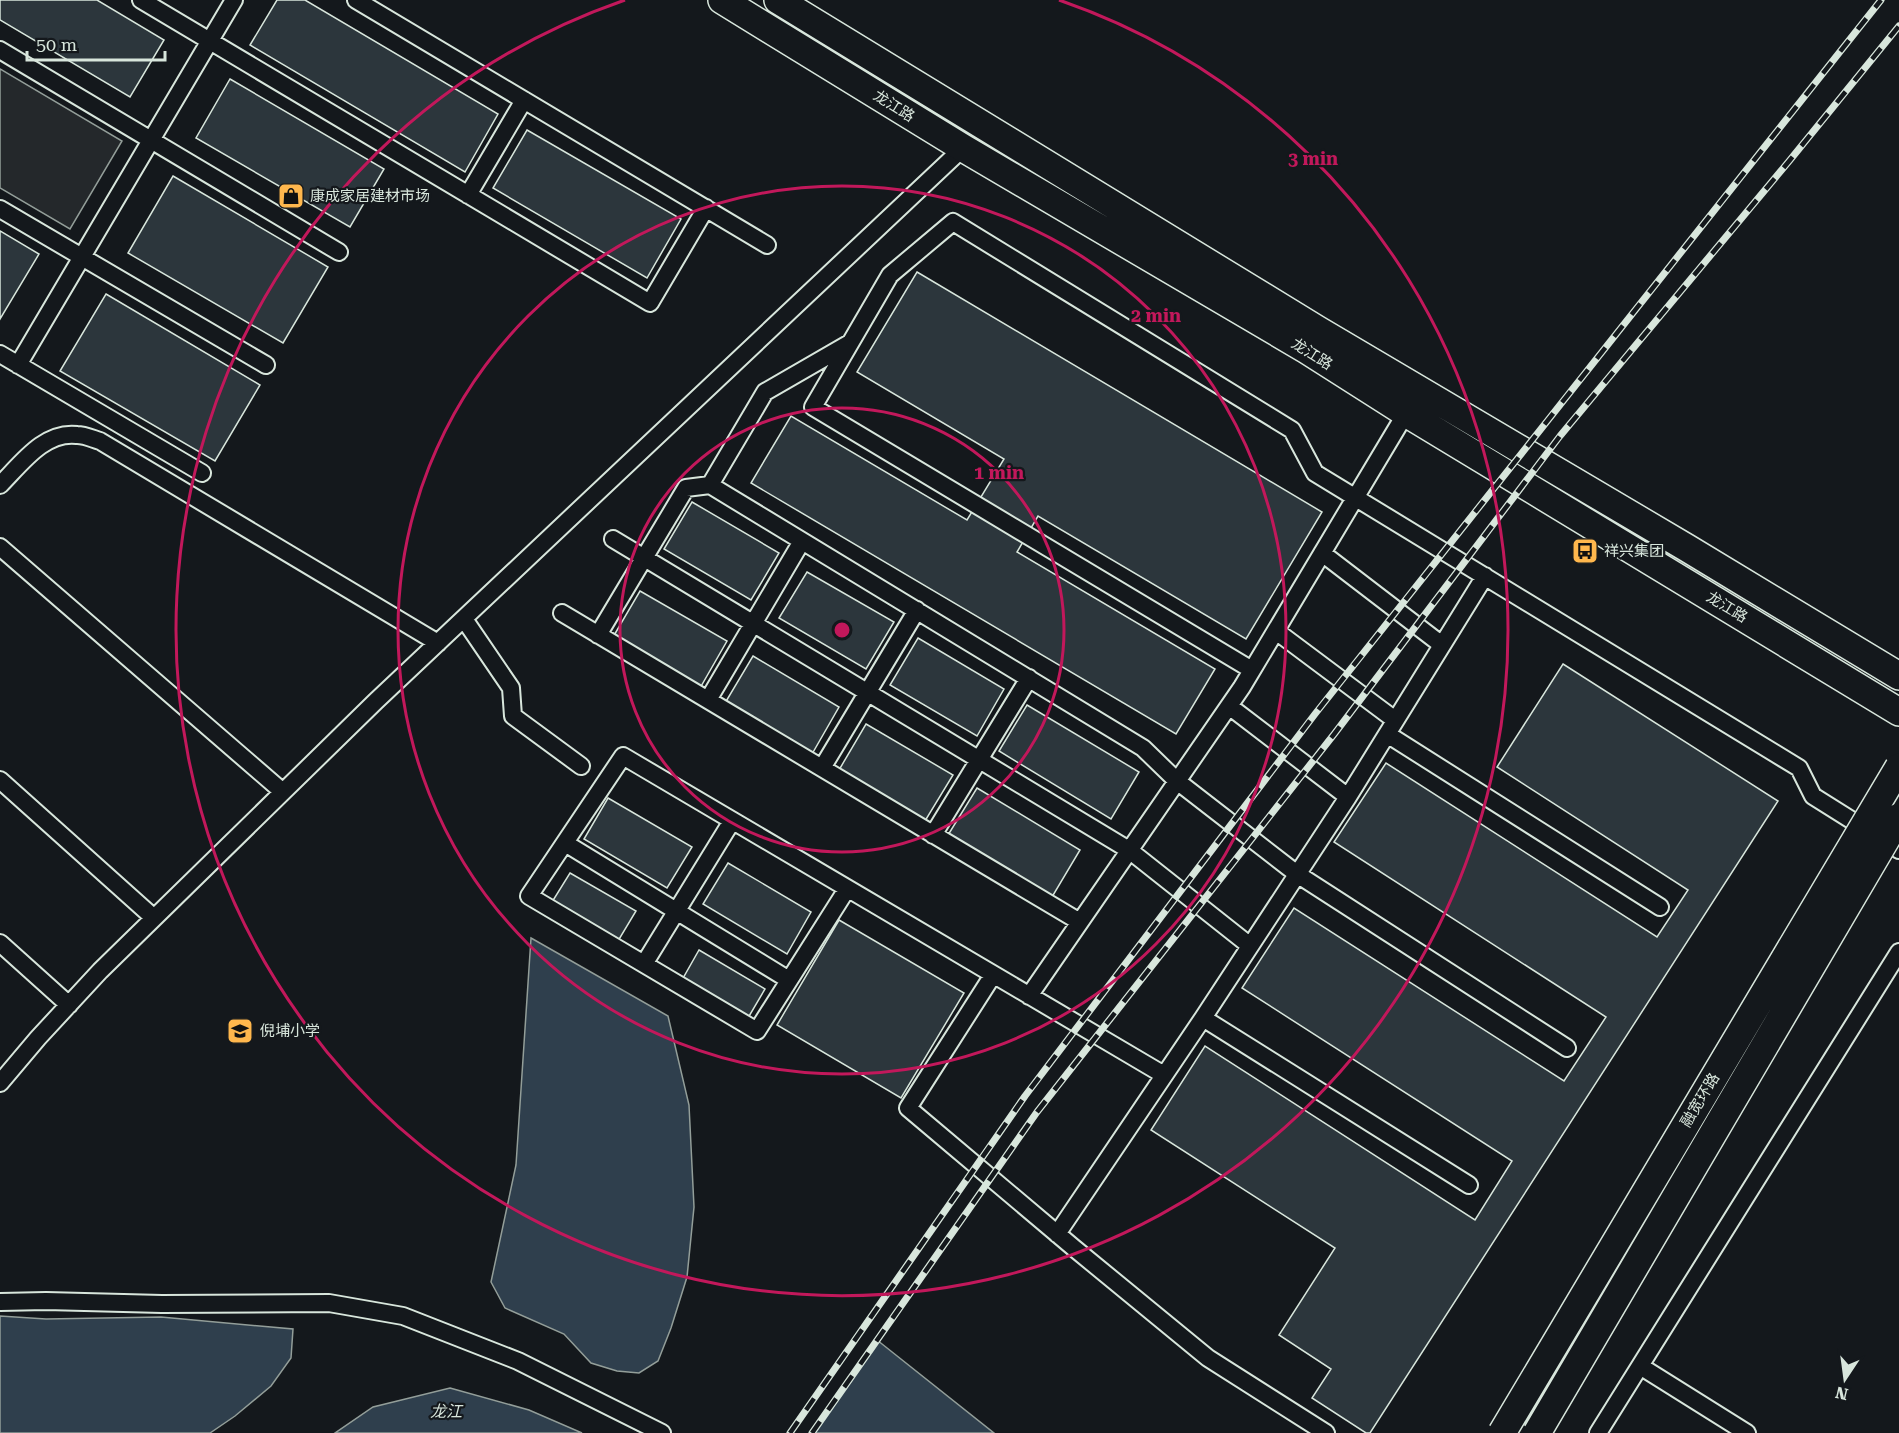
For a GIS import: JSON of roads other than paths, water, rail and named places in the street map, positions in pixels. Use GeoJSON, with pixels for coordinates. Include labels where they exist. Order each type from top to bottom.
{"type":"FeatureCollection","features":[{"type":"Feature","properties":{"kind":"main road","name":"龙江路"},"geometry":{"type":"LineString","coordinates":[[722,0],[963,148],[1307,351],[1899,712]]}},
{"type":"Feature","properties":{"kind":"main road","name":"龙江路"},"geometry":{"type":"LineString","coordinates":[[778,0],[1308,324],[1688,548],[1899,676]]}},
{"type":"Feature","properties":{"kind":"main road","name":"融宽环路"},"geometry":{"type":"LineString","coordinates":[[1502,1433],[1899,767]]}},
{"type":"Feature","properties":{"kind":"main road","name":"融宽环路"},"geometry":{"type":"LineString","coordinates":[[1537,1433],[1899,817]]}},
{"type":"Feature","properties":{"kind":"street"},"geometry":{"type":"LineString","coordinates":[[141,0],[650,303],[706,208]]}},
{"type":"Feature","properties":{"kind":"street"},"geometry":{"type":"LineString","coordinates":[[18,365],[234,0]]}},
{"type":"Feature","properties":{"kind":"street"},"geometry":{"type":"LineString","coordinates":[[356,0],[767,245]]}},
{"type":"Feature","properties":{"kind":"street"},"geometry":{"type":"LineString","coordinates":[[0,50],[339,252]]}},
{"type":"Feature","properties":{"kind":"street"},"geometry":{"type":"LineString","coordinates":[[468,195],[524,100]]}},
{"type":"Feature","properties":{"kind":"street"},"geometry":{"type":"LineString","coordinates":[[0,1083],[69,1005],[283,792],[963,148]]}},
{"type":"Feature","properties":{"kind":"street"},"geometry":{"type":"LineString","coordinates":[[0,208],[266,365]]}},
{"type":"Feature","properties":{"kind":"street"},"geometry":{"type":"LineString","coordinates":[[1252,670],[813,407],[890,276],[953,222],[1292,430],[1315,473],[1799,768],[1813,795],[1899,850]]}},
{"type":"Feature","properties":{"kind":"street"},"geometry":{"type":"LineString","coordinates":[[710,485],[765,392],[851,343]]}},
{"type":"Feature","properties":{"kind":"street"},"geometry":{"type":"LineString","coordinates":[[0,354],[202,473]]}},
{"type":"Feature","properties":{"kind":"street"},"geometry":{"type":"LineString","coordinates":[[1029,996],[1229,706],[1406,413]]}},
{"type":"Feature","properties":{"kind":"street"},"geometry":{"type":"LineString","coordinates":[[0,485],[42,444],[59,435],[76,434],[100,441],[438,643]]}},
{"type":"Feature","properties":{"kind":"street"},"geometry":{"type":"LineString","coordinates":[[598,635],[686,488],[710,485],[1143,748],[1177,781],[1297,874],[1567,1048]]}},
{"type":"Feature","properties":{"kind":"street"},"geometry":{"type":"LineString","coordinates":[[613,539],[1129,850],[1249,945]]}},
{"type":"Feature","properties":{"kind":"street"},"geometry":{"type":"LineString","coordinates":[[708,700],[802,541]]}},
{"type":"Feature","properties":{"kind":"street"},"geometry":{"type":"LineString","coordinates":[[0,547],[283,792]]}},
{"type":"Feature","properties":{"kind":"street"},"geometry":{"type":"LineString","coordinates":[[1322,553],[1442,645]]}},
{"type":"Feature","properties":{"kind":"street"},"geometry":{"type":"LineString","coordinates":[[1057,1234],[1203,1018],[1348,797],[1485,576]]}},
{"type":"Feature","properties":{"kind":"street"},"geometry":{"type":"LineString","coordinates":[[822,768],[916,610]]}},
{"type":"Feature","properties":{"kind":"street"},"geometry":{"type":"LineString","coordinates":[[562,613],[1080,922]]}},
{"type":"Feature","properties":{"kind":"street"},"geometry":{"type":"LineString","coordinates":[[464,619],[511,688],[513,716],[581,766]]}},
{"type":"Feature","properties":{"kind":"street"},"geometry":{"type":"LineString","coordinates":[[1275,631],[1391,727],[1660,907]]}},
{"type":"Feature","properties":{"kind":"street"},"geometry":{"type":"LineString","coordinates":[[933,835],[1029,678]]}},
{"type":"Feature","properties":{"kind":"street"},"geometry":{"type":"LineString","coordinates":[[1229,706],[1348,797]]}},
{"type":"Feature","properties":{"kind":"street"},"geometry":{"type":"LineString","coordinates":[[847,889],[757,1031],[529,896],[623,756],[1164,1075]]}},
{"type":"Feature","properties":{"kind":"street"},"geometry":{"type":"LineString","coordinates":[[0,780],[154,918]]}},
{"type":"Feature","properties":{"kind":"street"},"geometry":{"type":"LineString","coordinates":[[644,964],[732,821]]}},
{"type":"Feature","properties":{"kind":"street"},"geometry":{"type":"LineString","coordinates":[[565,843],[789,980]]}},
{"type":"Feature","properties":{"kind":"street"},"geometry":{"type":"LineString","coordinates":[[0,943],[69,1005]]}},
{"type":"Feature","properties":{"kind":"street"},"geometry":{"type":"LineString","coordinates":[[1598,1433],[1899,952]]}},
{"type":"Feature","properties":{"kind":"street"},"geometry":{"type":"LineString","coordinates":[[993,975],[908,1108],[1208,1358],[1326,1433]]}},
{"type":"Feature","properties":{"kind":"street"},"geometry":{"type":"LineString","coordinates":[[1203,1018],[1469,1185]]}},
{"type":"Feature","properties":{"kind":"street"},"geometry":{"type":"LineString","coordinates":[[0,1302],[329,1303],[403,1316],[518,1361],[662,1433]]}},
{"type":"Feature","properties":{"kind":"street"},"geometry":{"type":"LineString","coordinates":[[1640,1366],[1746,1433]]}},
{"type":"Feature","properties":{"kind":"water"},"geometry":{"type":"Polygon","coordinates":[[[531,938],[668,1016],[689,1105],[694,1207],[687,1277],[671,1328],[658,1361],[639,1373],[617,1371],[591,1363],[564,1334],[505,1308],[491,1282],[516,1165],[531,938]]]}},
{"type":"Feature","properties":{"kind":"water"},"geometry":{"type":"Polygon","coordinates":[[[0,1316],[46,1319],[161,1317],[293,1329],[291,1358],[271,1386],[210,1433],[0,1433],[0,1316]]]}},
{"type":"Feature","properties":{"kind":"water"},"geometry":{"type":"Polygon","coordinates":[[[877,1340],[994,1433],[811,1433],[877,1340]]]}},
{"type":"Feature","properties":{"kind":"water","name":"龙江"},"geometry":{"type":"Polygon","coordinates":[[[450,1388],[529,1410],[582,1433],[335,1433],[373,1407],[450,1388]]]}},
{"type":"Feature","properties":{"kind":"railway"},"geometry":{"type":"LineString","coordinates":[[790,1433],[1025,1096],[1315,714],[1881,0]]}},
{"type":"Feature","properties":{"kind":"railway"},"geometry":{"type":"LineString","coordinates":[[812,1433],[1037,1112],[1335,733],[1560,436],[1899,26]]}},
{"type":"Feature","properties":{"kind":"place","name":"康成家居建材市场"},"geometry":{"type":"Point","coordinates":[291,196]}},
{"type":"Feature","properties":{"kind":"place","name":"祥兴集团"},"geometry":{"type":"Point","coordinates":[1585,551]}},
{"type":"Feature","properties":{"kind":"place","name":"倪埔小学"},"geometry":{"type":"Point","coordinates":[240,1031]}}]}
